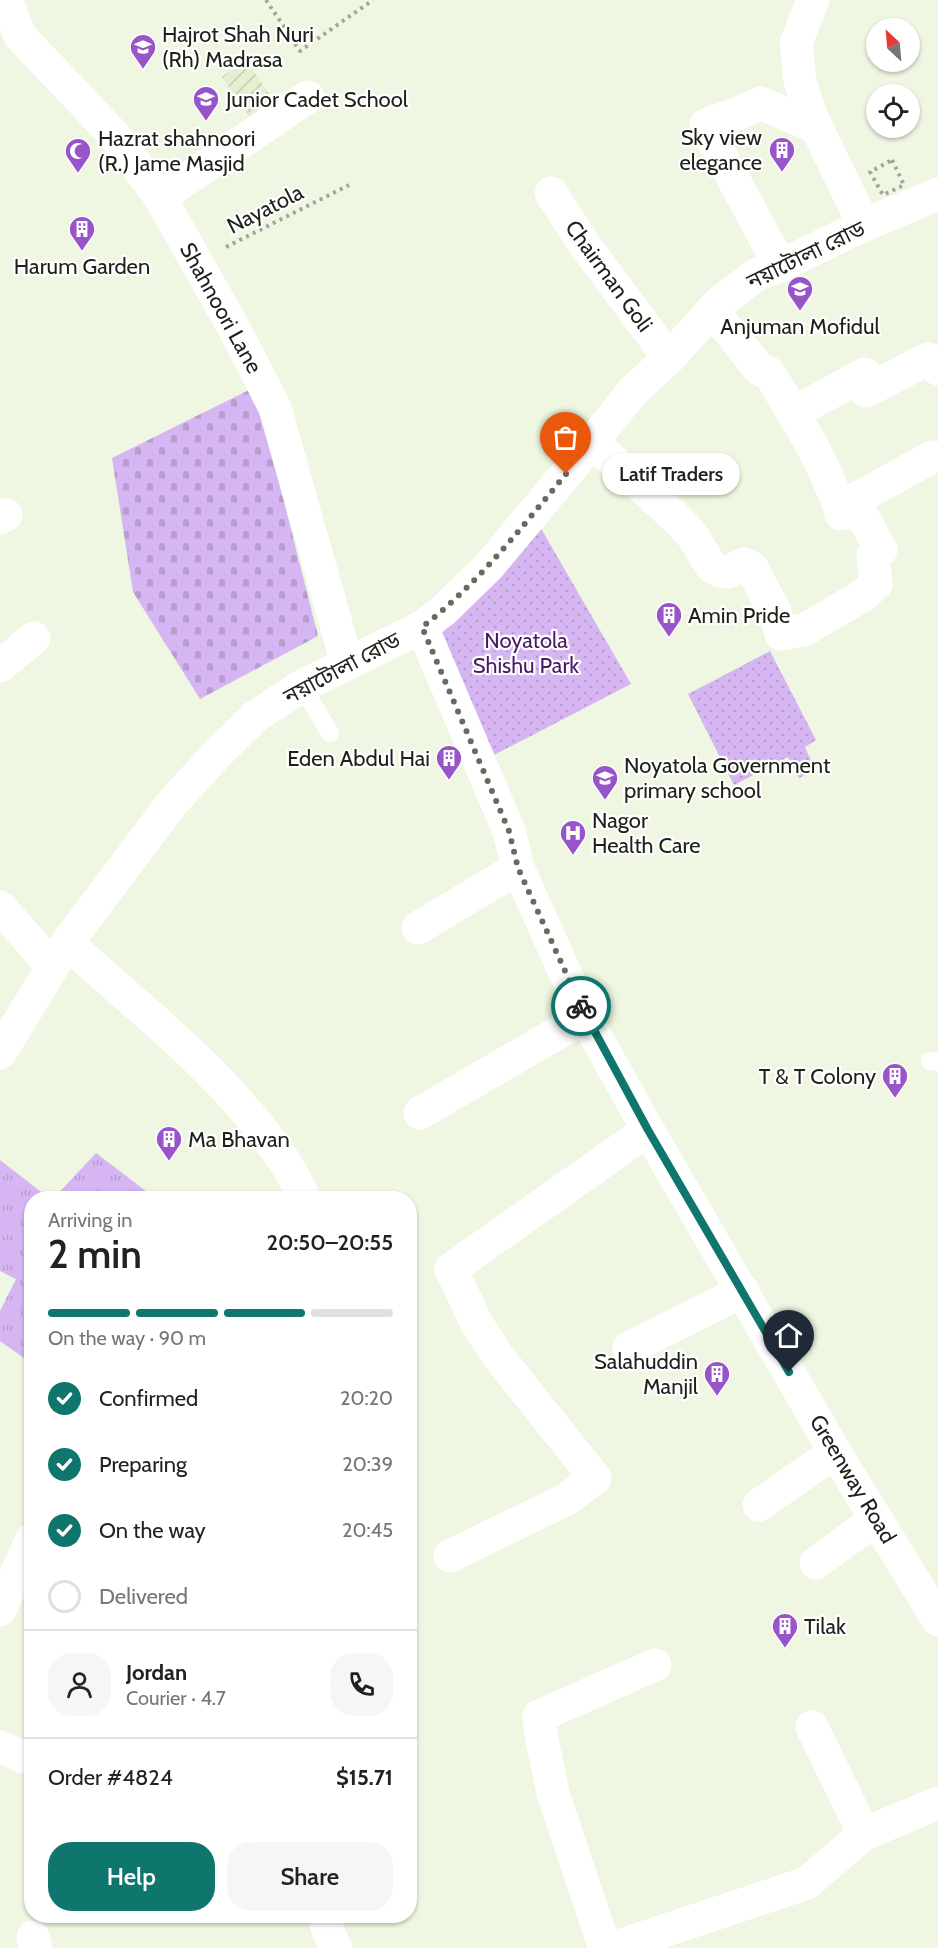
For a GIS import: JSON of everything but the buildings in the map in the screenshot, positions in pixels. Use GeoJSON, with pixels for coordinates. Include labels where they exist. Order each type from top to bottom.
{"type":"FeatureCollection","features":[{"type":"Feature","properties":{"kind":"street","name":"Shahnoori Lane"},"geometry":{"type":"LineString","coordinates":[[6,0],[20,36],[114,135],[160,197],[236,332],[274,408],[347,663]]}},
{"type":"Feature","properties":{"kind":"street"},"geometry":{"type":"LineString","coordinates":[[813,0],[796,43],[800,81],[817,128],[864,225]]}},
{"type":"Feature","properties":{"kind":"street"},"geometry":{"type":"LineString","coordinates":[[160,197],[308,97]]}},
{"type":"Feature","properties":{"kind":"street"},"geometry":{"type":"LineString","coordinates":[[780,266],[705,128],[710,123],[761,104],[817,128]]}},
{"type":"Feature","properties":{"kind":"street","name":"Chairman Goli"},"geometry":{"type":"LineString","coordinates":[[551,193],[584,244],[669,358]]}},
{"type":"Feature","properties":{"kind":"street","name":"নয়াটোলা রোড"},"geometry":{"type":"LineString","coordinates":[[0,1053],[60,955],[173,802],[256,716],[302,686],[422,627],[444,610],[489,566],[633,391],[669,358],[719,303],[756,275],[938,194]]}},
{"type":"Feature","properties":{"kind":"street"},"geometry":{"type":"LineString","coordinates":[[712,310],[760,370],[770,373],[814,452],[837,498],[841,512]]}},
{"type":"Feature","properties":{"kind":"street"},"geometry":{"type":"LineString","coordinates":[[793,413],[928,358],[938,369]]}},
{"type":"Feature","properties":{"kind":"street"},"geometry":{"type":"LineString","coordinates":[[591,444],[609,457],[677,519],[692,535],[711,566],[728,572],[744,564],[752,568],[775,612],[781,634],[804,630],[862,596],[876,584],[873,556],[881,550],[859,510],[841,514],[841,512]]}},
{"type":"Feature","properties":{"kind":"street"},"geometry":{"type":"LineString","coordinates":[[841,512],[842,507],[850,502],[932,458]]}},
{"type":"Feature","properties":{"kind":"street","name":"Greenway Road"},"geometry":{"type":"LineString","coordinates":[[422,627],[509,831],[518,868],[585,1017],[835,1452],[938,1620]]}},
{"type":"Feature","properties":{"kind":"street"},"geometry":{"type":"LineString","coordinates":[[0,666],[34,638]]}},
{"type":"Feature","properties":{"kind":"street"},"geometry":{"type":"LineString","coordinates":[[418,928],[518,868]]}},
{"type":"Feature","properties":{"kind":"street"},"geometry":{"type":"LineString","coordinates":[[0,908],[191,1054],[240,1103],[281,1156],[300,1191]]}},
{"type":"Feature","properties":{"kind":"street"},"geometry":{"type":"LineString","coordinates":[[420,1113],[585,1017]]}},
{"type":"Feature","properties":{"kind":"street"},"geometry":{"type":"LineString","coordinates":[[450,1556],[567,1498],[595,1478],[497,1355],[476,1322],[451,1269],[648,1130]]}},
{"type":"Feature","properties":{"kind":"street"},"geometry":{"type":"LineString","coordinates":[[629,1348],[743,1291]]}},
{"type":"Feature","properties":{"kind":"street"},"geometry":{"type":"LineString","coordinates":[[759,1505],[835,1452]]}},
{"type":"Feature","properties":{"kind":"street"},"geometry":{"type":"LineString","coordinates":[[816,1563],[876,1519]]}},
{"type":"Feature","properties":{"kind":"street"},"geometry":{"type":"LineString","coordinates":[[0,1610],[24,1557]]}},
{"type":"Feature","properties":{"kind":"street"},"geometry":{"type":"LineString","coordinates":[[605,1948],[554,1797],[539,1716],[655,1665]]}},
{"type":"Feature","properties":{"kind":"street"},"geometry":{"type":"LineString","coordinates":[[812,1727],[864,1834]]}},
{"type":"Feature","properties":{"kind":"street"},"geometry":{"type":"LineString","coordinates":[[0,1747],[24,1757]]}},
{"type":"Feature","properties":{"kind":"street"},"geometry":{"type":"LineString","coordinates":[[613,1948],[807,1883],[864,1834],[938,1803]]}},
{"type":"Feature","properties":{"kind":"street"},"geometry":{"type":"LineString","coordinates":[[326,1923],[336,1948]]}},
{"type":"Feature","properties":{"kind":"lane"},"geometry":{"type":"LineString","coordinates":[[302,686],[330,733]]}},
{"type":"Feature","properties":{"kind":"path"},"geometry":{"type":"LineString","coordinates":[[266,0],[300,51],[373,0]]}},
{"type":"Feature","properties":{"kind":"path","name":"Nayatola"},"geometry":{"type":"LineString","coordinates":[[196,262],[349,185]]}},
{"type":"Feature","properties":{"kind":"shaded area"},"geometry":{"type":"Polygon","coordinates":[[[246,60],[279,109],[256,126],[222,77],[246,60]]]}},
{"type":"Feature","properties":{"kind":"green space"},"geometry":{"type":"Polygon","coordinates":[[[255,387],[318,636],[200,699],[133,592],[112,458],[255,387]]]}},
{"type":"Feature","properties":{"kind":"green space","name":"Noyatola Shishu Park"},"geometry":{"type":"Polygon","coordinates":[[[532,513],[631,684],[490,757],[424,606],[532,513]]]}},
{"type":"Feature","properties":{"kind":"green space"},"geometry":{"type":"Polygon","coordinates":[[[770,651],[816,740],[805,747],[815,770],[799,778],[788,757],[734,785],[688,694],[770,651]]]}},
{"type":"Feature","properties":{"kind":"green space"},"geometry":{"type":"Polygon","coordinates":[[[96,1153],[146,1191],[61,1191],[96,1153]]]}},
{"type":"Feature","properties":{"kind":"green space"},"geometry":{"type":"Polygon","coordinates":[[[0,1160],[40,1191],[24,1191],[24,1358],[0,1341],[0,1311],[16,1279],[0,1271],[0,1160]]]}},
{"type":"Feature","properties":{"kind":"way so far"},"geometry":{"type":"LineString","coordinates":[[566,474],[489,566],[444,610],[422,627],[509,831],[518,868],[581,1006]]}},
{"type":"Feature","properties":{"kind":"place","name":"Hajrot Shah Nuri (Rh) Madrasa"},"geometry":{"type":"Point","coordinates":[143,70]}},
{"type":"Feature","properties":{"kind":"place","name":"Junior Cadet School"},"geometry":{"type":"Point","coordinates":[206,122]}},
{"type":"Feature","properties":{"kind":"place","name":"Sky view elegance"},"geometry":{"type":"Point","coordinates":[782,173]}},
{"type":"Feature","properties":{"kind":"place","name":"Hazrat shahnoori (R.) Jame Masjid"},"geometry":{"type":"Point","coordinates":[78,174]}},
{"type":"Feature","properties":{"kind":"place","name":"Harum Garden"},"geometry":{"type":"Point","coordinates":[82,252]}},
{"type":"Feature","properties":{"kind":"place","name":"Anjuman Mofidul"},"geometry":{"type":"Point","coordinates":[800,312]}},
{"type":"Feature","properties":{"kind":"place","name":"Latif Traders"},"geometry":{"type":"Point","coordinates":[566,474]}},
{"type":"Feature","properties":{"kind":"place","name":"Amin Pride"},"geometry":{"type":"Point","coordinates":[669,638]}},
{"type":"Feature","properties":{"kind":"place","name":"Eden Abdul Hai"},"geometry":{"type":"Point","coordinates":[449,781]}},
{"type":"Feature","properties":{"kind":"place","name":"Noyatola Government primary school"},"geometry":{"type":"Point","coordinates":[605,801]}},
{"type":"Feature","properties":{"kind":"place","name":"Nagor Health Care"},"geometry":{"type":"Point","coordinates":[573,856]}},
{"type":"Feature","properties":{"kind":"place","name":"T & T Colony"},"geometry":{"type":"Point","coordinates":[895,1099]}},
{"type":"Feature","properties":{"kind":"place","name":"Ma Bhavan"},"geometry":{"type":"Point","coordinates":[169,1162]}},
{"type":"Feature","properties":{"kind":"place","name":"Salahuddin Manjil"},"geometry":{"type":"Point","coordinates":[717,1397]}},
{"type":"Feature","properties":{"kind":"place","name":"Tilak"},"geometry":{"type":"Point","coordinates":[785,1649]}},
{"type":"Feature","properties":{"kind":"route"},"geometry":{"type":"LineString","coordinates":[[581,1006],[648,1130],[789,1372]]}}]}
